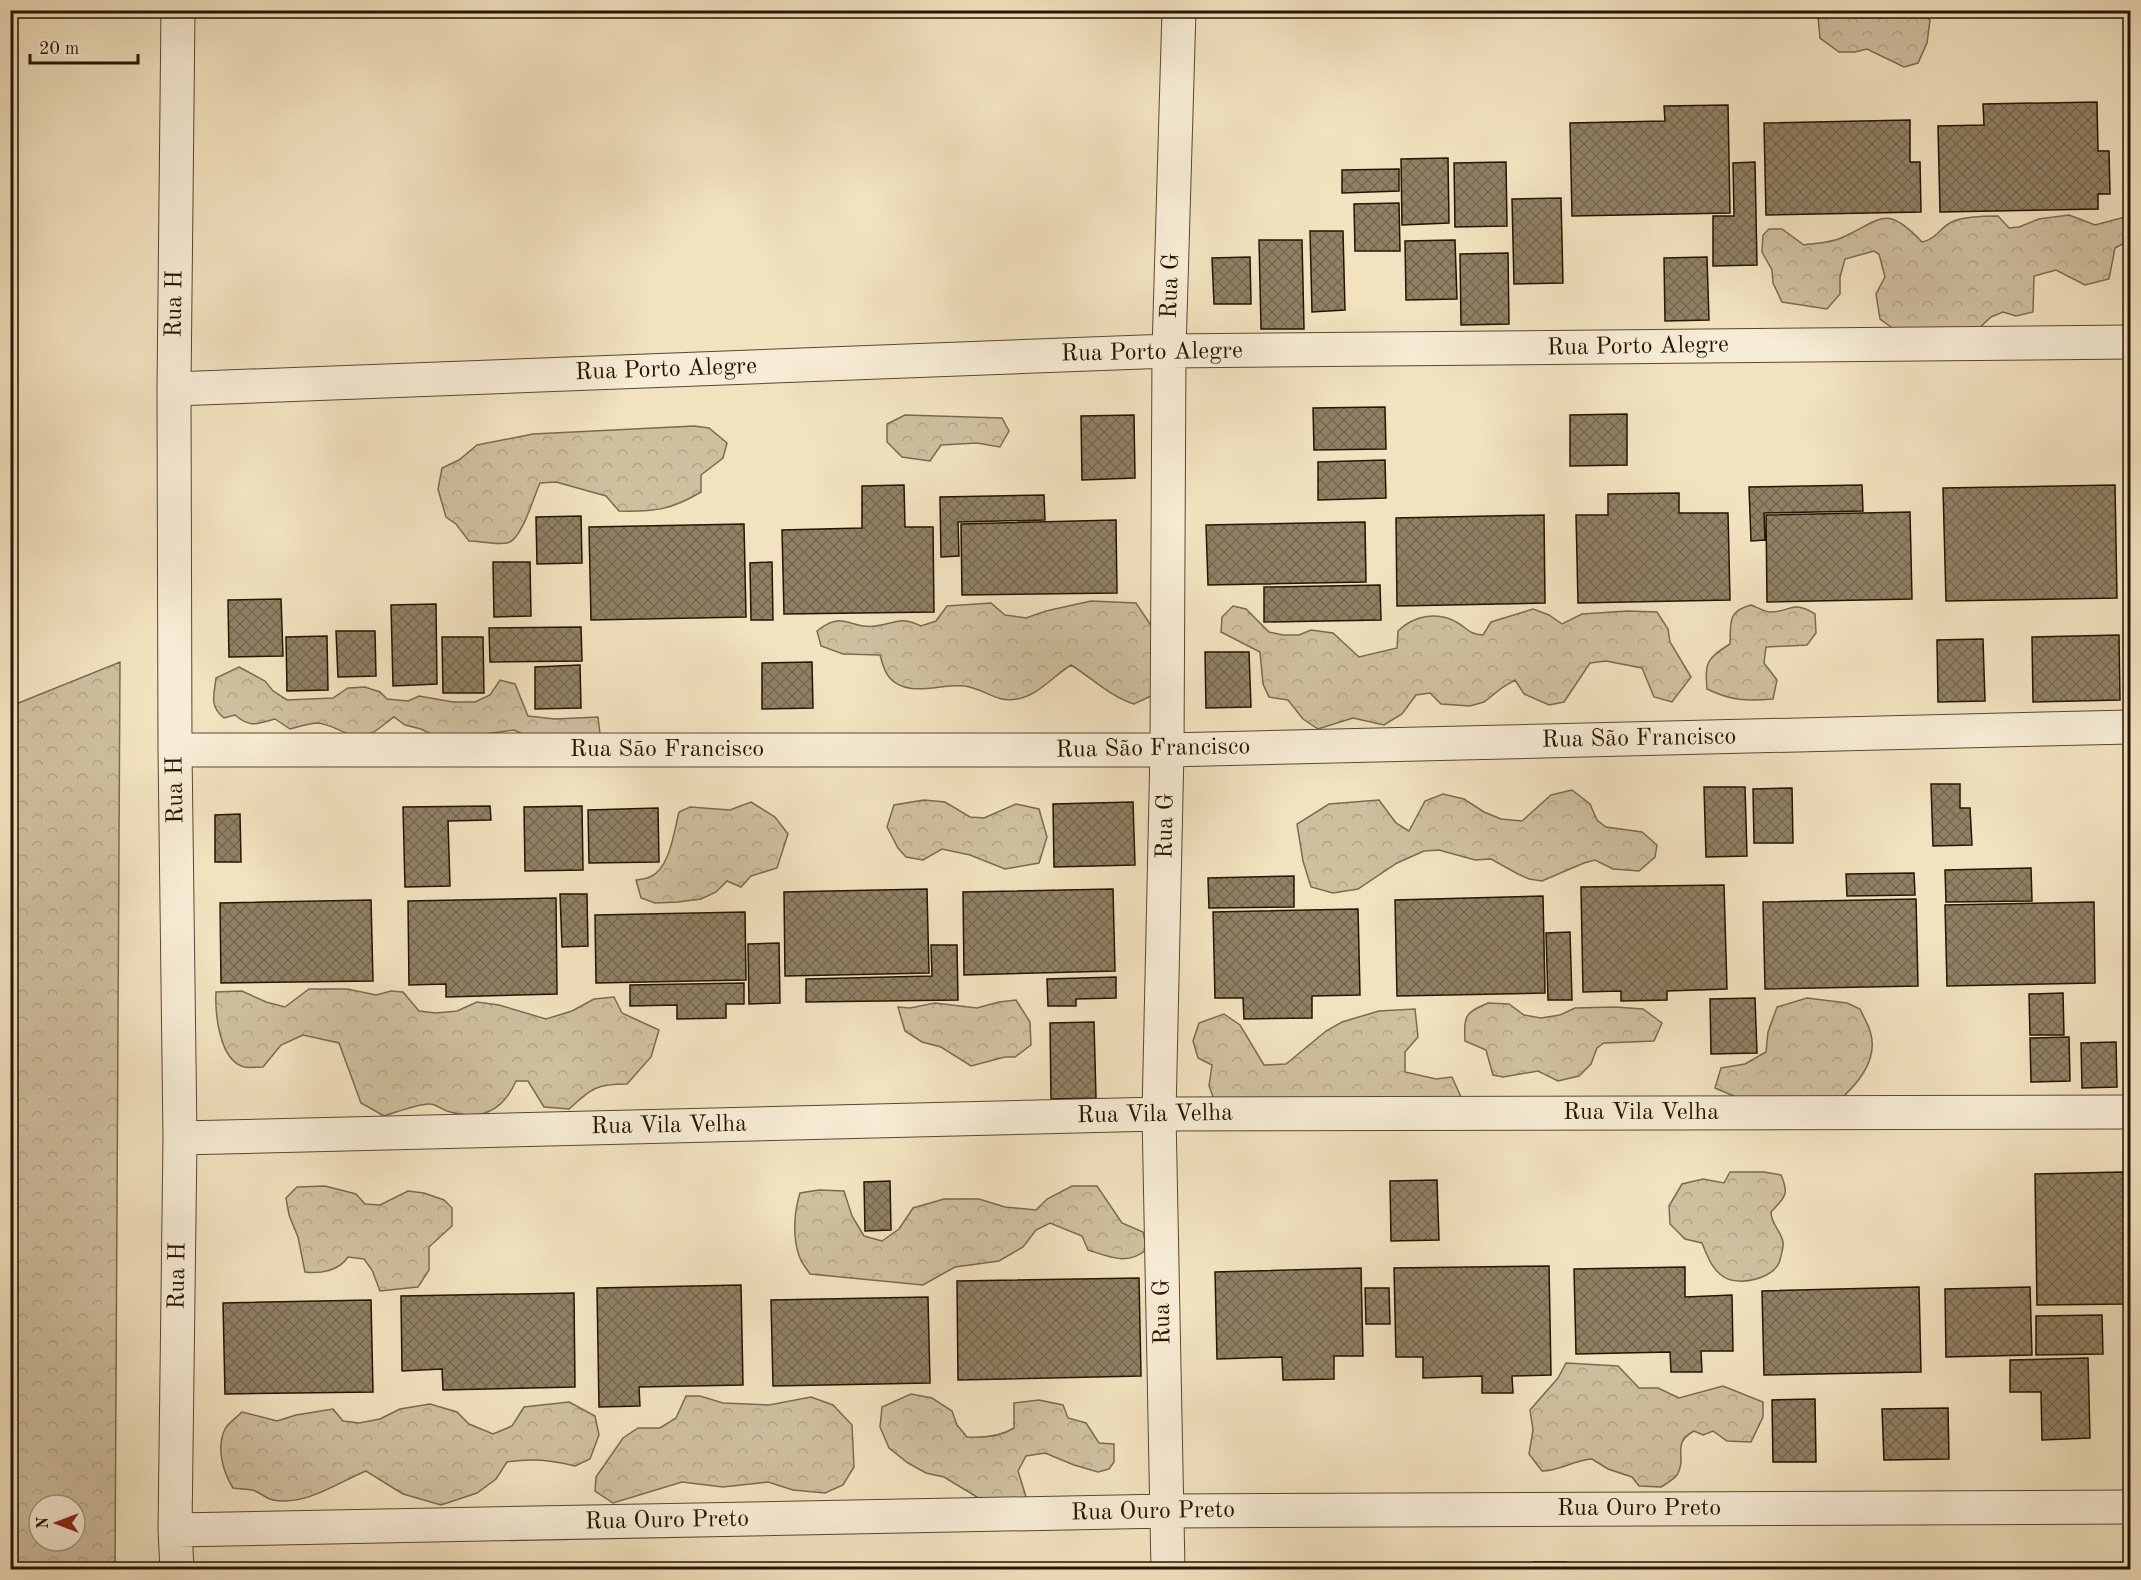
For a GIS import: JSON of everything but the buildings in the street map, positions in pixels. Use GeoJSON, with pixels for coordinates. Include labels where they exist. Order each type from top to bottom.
{"type":"FeatureCollection","features":[{"type":"Feature","properties":{"kind":"street","name":"Rua H"},"geometry":{"type":"LineString","coordinates":[[177,1569],[175,1530],[180,1138],[175,750],[174,389],[178,10]]}},
{"type":"Feature","properties":{"kind":"street","name":"Rua G"},"geometry":{"type":"LineString","coordinates":[[1168,1569],[1159,1114],[1167,750],[1169,351],[1179,10]]}},
{"type":"Feature","properties":{"kind":"street","name":"Rua Porto Alegre"},"geometry":{"type":"LineString","coordinates":[[174,389],[1169,351],[2130,342]]}},
{"type":"Feature","properties":{"kind":"street","name":"Rua São Francisco"},"geometry":{"type":"LineString","coordinates":[[175,750],[1167,750],[2130,727]]}},
{"type":"Feature","properties":{"kind":"street","name":"Rua Vila Velha"},"geometry":{"type":"LineString","coordinates":[[180,1138],[1159,1114],[2130,1112]]}},
{"type":"Feature","properties":{"kind":"street","name":"Rua Ouro Preto"},"geometry":{"type":"LineString","coordinates":[[175,1530],[1167,1511],[2130,1507]]}},
{"type":"Feature","properties":{"kind":"green space"},"geometry":{"type":"Polygon","coordinates":[[[1917,10],[1930,20],[1927,43],[1918,63],[1904,67],[1867,49],[1839,52],[1820,38],[1819,11],[1854,11],[1858,14],[1871,11],[1917,10]]]}},
{"type":"Feature","properties":{"kind":"green space"},"geometry":{"type":"Polygon","coordinates":[[[2069,215],[2095,225],[2125,217],[2130,223],[2130,240],[2115,248],[2109,279],[2085,285],[2056,270],[2034,276],[2033,312],[2016,316],[2003,312],[1991,317],[1976,331],[1903,346],[1891,327],[1880,319],[1876,294],[1885,277],[1879,254],[1874,251],[1845,259],[1840,277],[1840,294],[1827,309],[1782,302],[1773,283],[1772,270],[1762,252],[1763,235],[1769,229],[1782,229],[1804,245],[1837,240],[1875,221],[1891,219],[1900,222],[1922,242],[1932,238],[1949,223],[1965,218],[1998,216],[2009,228],[2019,227],[2039,219],[2069,215]]]}},
{"type":"Feature","properties":{"kind":"green space"},"geometry":{"type":"Polygon","coordinates":[[[905,415],[1002,418],[1009,431],[1000,447],[977,443],[941,445],[930,461],[902,457],[887,442],[887,424],[905,415]]]}},
{"type":"Feature","properties":{"kind":"green space"},"geometry":{"type":"Polygon","coordinates":[[[694,426],[709,428],[727,443],[723,458],[701,475],[701,492],[680,503],[662,509],[619,511],[606,496],[556,482],[540,483],[517,535],[512,541],[498,544],[469,541],[456,524],[446,517],[438,489],[442,468],[459,460],[477,445],[533,434],[694,426]]]}},
{"type":"Feature","properties":{"kind":"green space"},"geometry":{"type":"Polygon","coordinates":[[[1091,601],[1136,603],[1158,636],[1151,696],[1134,704],[1126,701],[1071,665],[1032,694],[1017,699],[1002,699],[964,686],[915,689],[896,684],[884,669],[880,655],[843,654],[821,646],[817,631],[826,625],[840,621],[867,626],[907,621],[921,626],[936,621],[947,606],[991,603],[1005,615],[1026,618],[1091,601]]]}},
{"type":"Feature","properties":{"kind":"green space"},"geometry":{"type":"Polygon","coordinates":[[[1751,605],[1769,612],[1795,607],[1815,614],[1816,633],[1807,645],[1766,647],[1764,663],[1777,680],[1773,699],[1739,699],[1707,689],[1707,667],[1716,654],[1730,644],[1734,614],[1751,605]]]}},
{"type":"Feature","properties":{"kind":"green space"},"geometry":{"type":"Polygon","coordinates":[[[1233,606],[1246,609],[1269,632],[1283,635],[1299,635],[1311,630],[1333,633],[1359,657],[1397,648],[1398,631],[1419,618],[1435,616],[1451,619],[1472,633],[1483,635],[1491,622],[1533,609],[1549,615],[1562,624],[1582,614],[1657,612],[1668,629],[1670,642],[1691,677],[1672,702],[1654,697],[1642,668],[1606,661],[1590,663],[1564,702],[1549,705],[1524,694],[1515,680],[1484,702],[1470,706],[1441,704],[1430,693],[1416,695],[1402,714],[1384,725],[1353,718],[1318,729],[1303,719],[1288,700],[1269,697],[1263,684],[1260,652],[1221,632],[1222,617],[1233,606]]]}},
{"type":"Feature","properties":{"kind":"green space"},"geometry":{"type":"Polygon","coordinates":[[[120,662],[115,1569],[11,1569],[11,706],[120,662]]]}},
{"type":"Feature","properties":{"kind":"green space"},"geometry":{"type":"Polygon","coordinates":[[[239,667],[265,681],[273,691],[287,700],[333,698],[348,688],[365,687],[380,692],[387,699],[408,701],[419,696],[453,702],[475,702],[490,695],[500,680],[515,684],[528,716],[555,719],[598,717],[600,734],[532,738],[514,730],[456,738],[435,736],[405,725],[394,717],[374,732],[360,736],[317,723],[290,729],[275,719],[250,723],[235,715],[224,718],[214,705],[216,678],[239,667]]]}},
{"type":"Feature","properties":{"kind":"green space"},"geometry":{"type":"Polygon","coordinates":[[[1572,790],[1590,804],[1597,820],[1606,827],[1642,832],[1657,845],[1655,857],[1639,871],[1613,869],[1595,860],[1542,881],[1529,879],[1491,859],[1475,860],[1439,850],[1424,851],[1397,863],[1358,889],[1333,893],[1311,887],[1303,861],[1297,824],[1329,804],[1379,800],[1396,823],[1409,831],[1425,801],[1443,794],[1464,799],[1484,812],[1501,819],[1522,821],[1551,795],[1572,790]]]}},
{"type":"Feature","properties":{"kind":"green space"},"geometry":{"type":"Polygon","coordinates":[[[924,800],[945,802],[970,817],[984,818],[1016,804],[1039,809],[1047,837],[1039,863],[1005,869],[970,855],[942,849],[923,860],[906,857],[898,848],[887,827],[894,805],[924,800]]]}},
{"type":"Feature","properties":{"kind":"green space"},"geometry":{"type":"Polygon","coordinates":[[[751,802],[775,817],[788,834],[777,868],[751,876],[741,887],[727,881],[716,892],[701,899],[655,903],[641,898],[636,880],[650,877],[662,866],[670,849],[679,812],[690,807],[730,810],[751,802]]]}},
{"type":"Feature","properties":{"kind":"green space"},"geometry":{"type":"Polygon","coordinates":[[[309,989],[347,989],[376,995],[391,991],[403,992],[419,1011],[436,1013],[457,1011],[477,1002],[499,1005],[546,1019],[572,1011],[594,999],[614,997],[622,1013],[659,1030],[651,1057],[627,1084],[608,1085],[594,1089],[569,1109],[544,1107],[528,1081],[516,1081],[504,1101],[488,1112],[459,1114],[426,1104],[384,1116],[361,1103],[339,1043],[303,1035],[281,1045],[263,1067],[244,1067],[236,1063],[229,1055],[220,1035],[216,1012],[216,992],[242,991],[266,1002],[285,1007],[309,989]]]}},
{"type":"Feature","properties":{"kind":"green space"},"geometry":{"type":"Polygon","coordinates":[[[1807,998],[1847,1003],[1860,1009],[1869,1028],[1872,1053],[1869,1063],[1864,1073],[1842,1098],[1834,1105],[1755,1105],[1715,1088],[1721,1068],[1745,1064],[1766,1052],[1768,1032],[1777,1007],[1807,998]]]}},
{"type":"Feature","properties":{"kind":"green space"},"geometry":{"type":"Polygon","coordinates":[[[1016,1000],[1030,1022],[1031,1045],[1015,1057],[1005,1057],[971,1066],[941,1047],[922,1042],[905,1031],[898,1007],[910,1008],[935,1003],[977,1008],[1016,1000]]]}},
{"type":"Feature","properties":{"kind":"green space"},"geometry":{"type":"Polygon","coordinates":[[[1488,1003],[1509,1004],[1524,1015],[1541,1018],[1560,1015],[1575,1008],[1643,1009],[1662,1023],[1654,1041],[1604,1043],[1597,1048],[1591,1064],[1579,1076],[1558,1081],[1538,1071],[1503,1077],[1493,1075],[1486,1050],[1465,1041],[1467,1016],[1488,1003]]]}},
{"type":"Feature","properties":{"kind":"green space"},"geometry":{"type":"Polygon","coordinates":[[[1415,1009],[1418,1037],[1405,1052],[1405,1072],[1436,1079],[1452,1077],[1461,1097],[1217,1107],[1209,1086],[1212,1065],[1198,1058],[1193,1041],[1199,1023],[1224,1014],[1240,1025],[1264,1065],[1286,1064],[1326,1031],[1342,1022],[1379,1011],[1415,1009]]]}},
{"type":"Feature","properties":{"kind":"green space"},"geometry":{"type":"Polygon","coordinates":[[[1730,1172],[1764,1172],[1781,1175],[1785,1187],[1784,1196],[1771,1212],[1783,1242],[1780,1260],[1772,1272],[1747,1281],[1724,1277],[1713,1266],[1702,1243],[1685,1239],[1670,1224],[1669,1206],[1682,1184],[1703,1179],[1724,1183],[1730,1172]]]}},
{"type":"Feature","properties":{"kind":"green space"},"geometry":{"type":"Polygon","coordinates":[[[325,1186],[356,1194],[365,1204],[380,1205],[408,1191],[424,1193],[444,1200],[452,1208],[452,1226],[429,1247],[429,1270],[418,1287],[380,1291],[372,1270],[364,1259],[348,1257],[340,1266],[329,1270],[305,1272],[298,1237],[289,1215],[286,1198],[297,1187],[325,1186]]]}},
{"type":"Feature","properties":{"kind":"green space"},"geometry":{"type":"Polygon","coordinates":[[[1072,1186],[1097,1186],[1122,1223],[1143,1232],[1147,1249],[1126,1259],[1111,1257],[1088,1250],[1082,1236],[1050,1223],[1036,1230],[1023,1247],[999,1261],[955,1267],[923,1285],[810,1274],[797,1251],[795,1225],[800,1193],[819,1190],[844,1191],[852,1216],[864,1236],[882,1241],[899,1229],[913,1208],[944,1199],[979,1199],[1005,1207],[1036,1210],[1047,1199],[1072,1186]]]}},
{"type":"Feature","properties":{"kind":"green space"},"geometry":{"type":"Polygon","coordinates":[[[1566,1363],[1618,1366],[1639,1388],[1658,1388],[1679,1398],[1723,1386],[1763,1402],[1763,1417],[1751,1442],[1727,1441],[1713,1431],[1703,1435],[1694,1431],[1687,1436],[1681,1446],[1681,1462],[1677,1475],[1661,1487],[1639,1486],[1632,1477],[1608,1469],[1592,1459],[1542,1471],[1529,1454],[1533,1430],[1530,1410],[1558,1378],[1566,1363]]]}},
{"type":"Feature","properties":{"kind":"green space"},"geometry":{"type":"Polygon","coordinates":[[[911,1394],[932,1398],[952,1411],[957,1425],[967,1437],[992,1436],[1014,1428],[1014,1403],[1039,1400],[1063,1405],[1068,1418],[1086,1423],[1099,1443],[1114,1444],[1114,1462],[1109,1469],[1098,1472],[1045,1453],[1026,1456],[1018,1471],[1027,1500],[990,1505],[944,1477],[926,1473],[908,1463],[889,1448],[880,1427],[882,1407],[911,1394]]]}},
{"type":"Feature","properties":{"kind":"green space"},"geometry":{"type":"Polygon","coordinates":[[[686,1396],[700,1396],[723,1403],[769,1405],[811,1397],[833,1405],[852,1425],[854,1467],[843,1485],[825,1493],[793,1490],[768,1482],[723,1487],[682,1482],[613,1503],[595,1491],[596,1477],[623,1438],[638,1428],[660,1428],[676,1418],[686,1396]]]}},
{"type":"Feature","properties":{"kind":"green space"},"geometry":{"type":"Polygon","coordinates":[[[569,1402],[595,1416],[599,1435],[590,1459],[575,1466],[541,1460],[507,1462],[496,1479],[477,1493],[441,1505],[403,1494],[366,1471],[309,1497],[285,1501],[273,1500],[252,1490],[233,1488],[222,1460],[222,1436],[230,1422],[242,1412],[277,1421],[296,1415],[333,1409],[343,1421],[359,1423],[380,1419],[400,1409],[430,1404],[457,1412],[469,1424],[493,1434],[512,1426],[524,1407],[569,1402]]]}}]}
